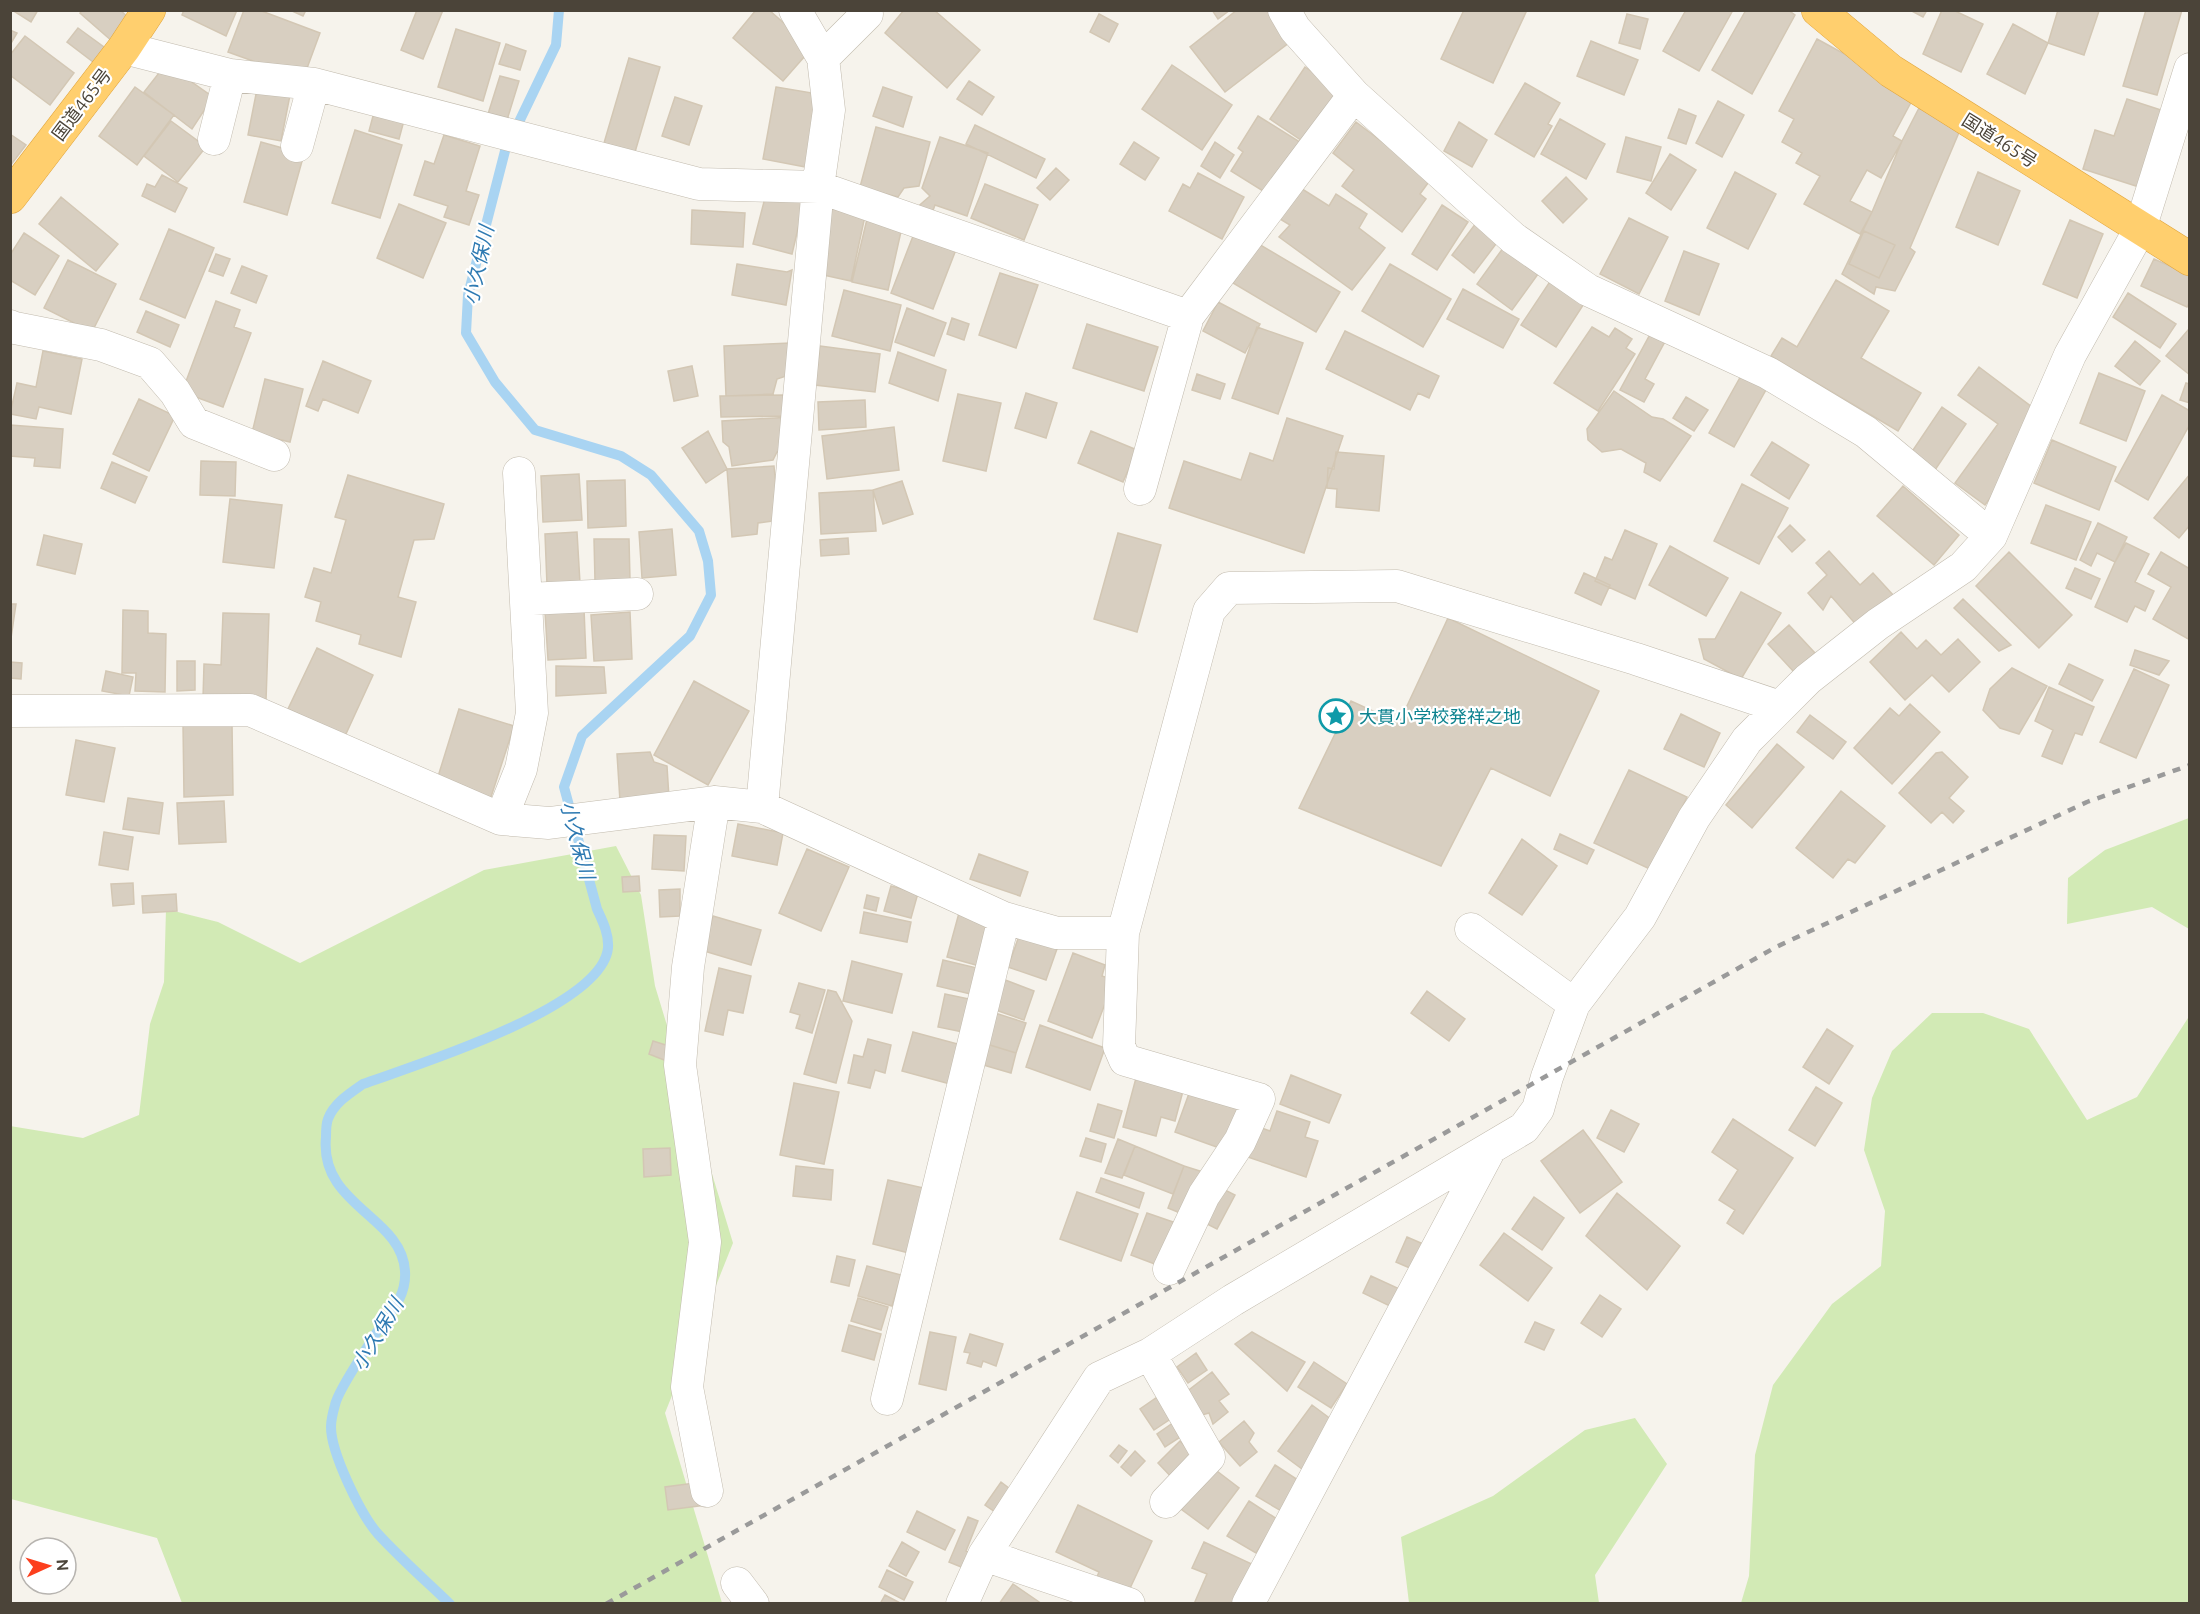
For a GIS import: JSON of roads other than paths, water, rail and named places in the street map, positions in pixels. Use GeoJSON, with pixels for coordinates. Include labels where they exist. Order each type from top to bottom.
{"type":"FeatureCollection","features":[{"type":"Feature","properties":{"kind":"highway","name":"国道465号"},"geometry":{"type":"LineString","coordinates":[[10,196],[124,48],[150,10]]}},
{"type":"Feature","properties":{"kind":"highway","name":"国道465号"},"geometry":{"type":"LineString","coordinates":[[1818,10],[1891,70],[2139,229],[2190,259]]}},
{"type":"Feature","properties":{"kind":"street"},"geometry":{"type":"LineString","coordinates":[[762,807],[818,187],[829,110],[823,58],[795,10]]}},
{"type":"Feature","properties":{"kind":"street"},"geometry":{"type":"LineString","coordinates":[[1284,10],[1296,29],[1354,95],[1513,238],[1588,290],[1768,373],[1866,432],[1991,536]]}},
{"type":"Feature","properties":{"kind":"street"},"geometry":{"type":"LineString","coordinates":[[823,58],[867,14]]}},
{"type":"Feature","properties":{"kind":"street"},"geometry":{"type":"LineString","coordinates":[[124,48],[230,75],[314,84],[699,184],[818,187],[1188,316]]}},
{"type":"Feature","properties":{"kind":"street"},"geometry":{"type":"LineString","coordinates":[[962,1604],[984,1555],[1099,1378],[1150,1354],[1233,1300],[1524,1128],[1538,1109],[1547,1077],[1574,1004],[1640,917],[1694,818],[1747,740],[1808,679],[1878,624],[1963,567],[1991,536],[2070,355],[2139,229],[2190,69]]}},
{"type":"Feature","properties":{"kind":"street"},"geometry":{"type":"LineString","coordinates":[[214,139],[230,75]]}},
{"type":"Feature","properties":{"kind":"street"},"geometry":{"type":"LineString","coordinates":[[297,146],[314,84]]}},
{"type":"Feature","properties":{"kind":"street"},"geometry":{"type":"LineString","coordinates":[[1140,489],[1188,316],[1354,95]]}},
{"type":"Feature","properties":{"kind":"street"},"geometry":{"type":"LineString","coordinates":[[10,326],[101,345],[150,363],[175,392],[194,423],[274,454]]}},
{"type":"Feature","properties":{"kind":"street"},"geometry":{"type":"LineString","coordinates":[[501,819],[521,769],[532,713],[519,473]]}},
{"type":"Feature","properties":{"kind":"street"},"geometry":{"type":"LineString","coordinates":[[1169,1269],[1204,1195],[1240,1141],[1259,1100],[1125,1060],[1119,1046],[1123,933],[1209,611],[1229,588],[1397,586],[1635,659],[1780,707]]}},
{"type":"Feature","properties":{"kind":"street"},"geometry":{"type":"LineString","coordinates":[[526,599],[637,594]]}},
{"type":"Feature","properties":{"kind":"street"},"geometry":{"type":"LineString","coordinates":[[10,711],[250,710],[501,819],[549,823],[714,802],[762,807],[1004,918],[1057,933],[1123,933]]}},
{"type":"Feature","properties":{"kind":"street"},"geometry":{"type":"LineString","coordinates":[[707,1491],[687,1387],[705,1242],[680,1065],[688,967],[714,802]]}},
{"type":"Feature","properties":{"kind":"street"},"geometry":{"type":"LineString","coordinates":[[887,1399],[1004,918]]}},
{"type":"Feature","properties":{"kind":"street"},"geometry":{"type":"LineString","coordinates":[[1472,929],[1574,1004]]}},
{"type":"Feature","properties":{"kind":"street"},"geometry":{"type":"LineString","coordinates":[[1248,1604],[1490,1149]]}},
{"type":"Feature","properties":{"kind":"street"},"geometry":{"type":"LineString","coordinates":[[1150,1354],[1209,1457],[1166,1502]]}},
{"type":"Feature","properties":{"kind":"street"},"geometry":{"type":"LineString","coordinates":[[984,1555],[1129,1604]]}},
{"type":"Feature","properties":{"kind":"waterway","name":"小久保川"},"geometry":{"type":"LineString","coordinates":[[450,1604],[395,1552],[371,1525],[348,1483],[332,1438],[331,1422],[337,1398],[373,1338],[395,1307],[403,1290],[405,1271],[400,1252],[390,1237],[347,1195],[335,1179],[327,1160],[327,1121],[338,1103],[363,1084],[422,1064],[502,1032],[541,1013],[574,992],[598,970],[608,948],[608,938],[597,909],[564,787],[582,736],[690,636],[711,595],[708,561],[699,531],[651,475],[621,456],[535,430],[495,382],[466,333],[468,295],[505,151],[556,45],[559,10]]}},
{"type":"Feature","properties":{"kind":"railway"},"geometry":{"type":"LineString","coordinates":[[606,1604],[1776,947],[2087,802],[2190,765]]}},
{"type":"Feature","properties":{"kind":"place","name":"大貫小学校発祥之地"},"geometry":{"type":"Point","coordinates":[1336,716]}}]}
